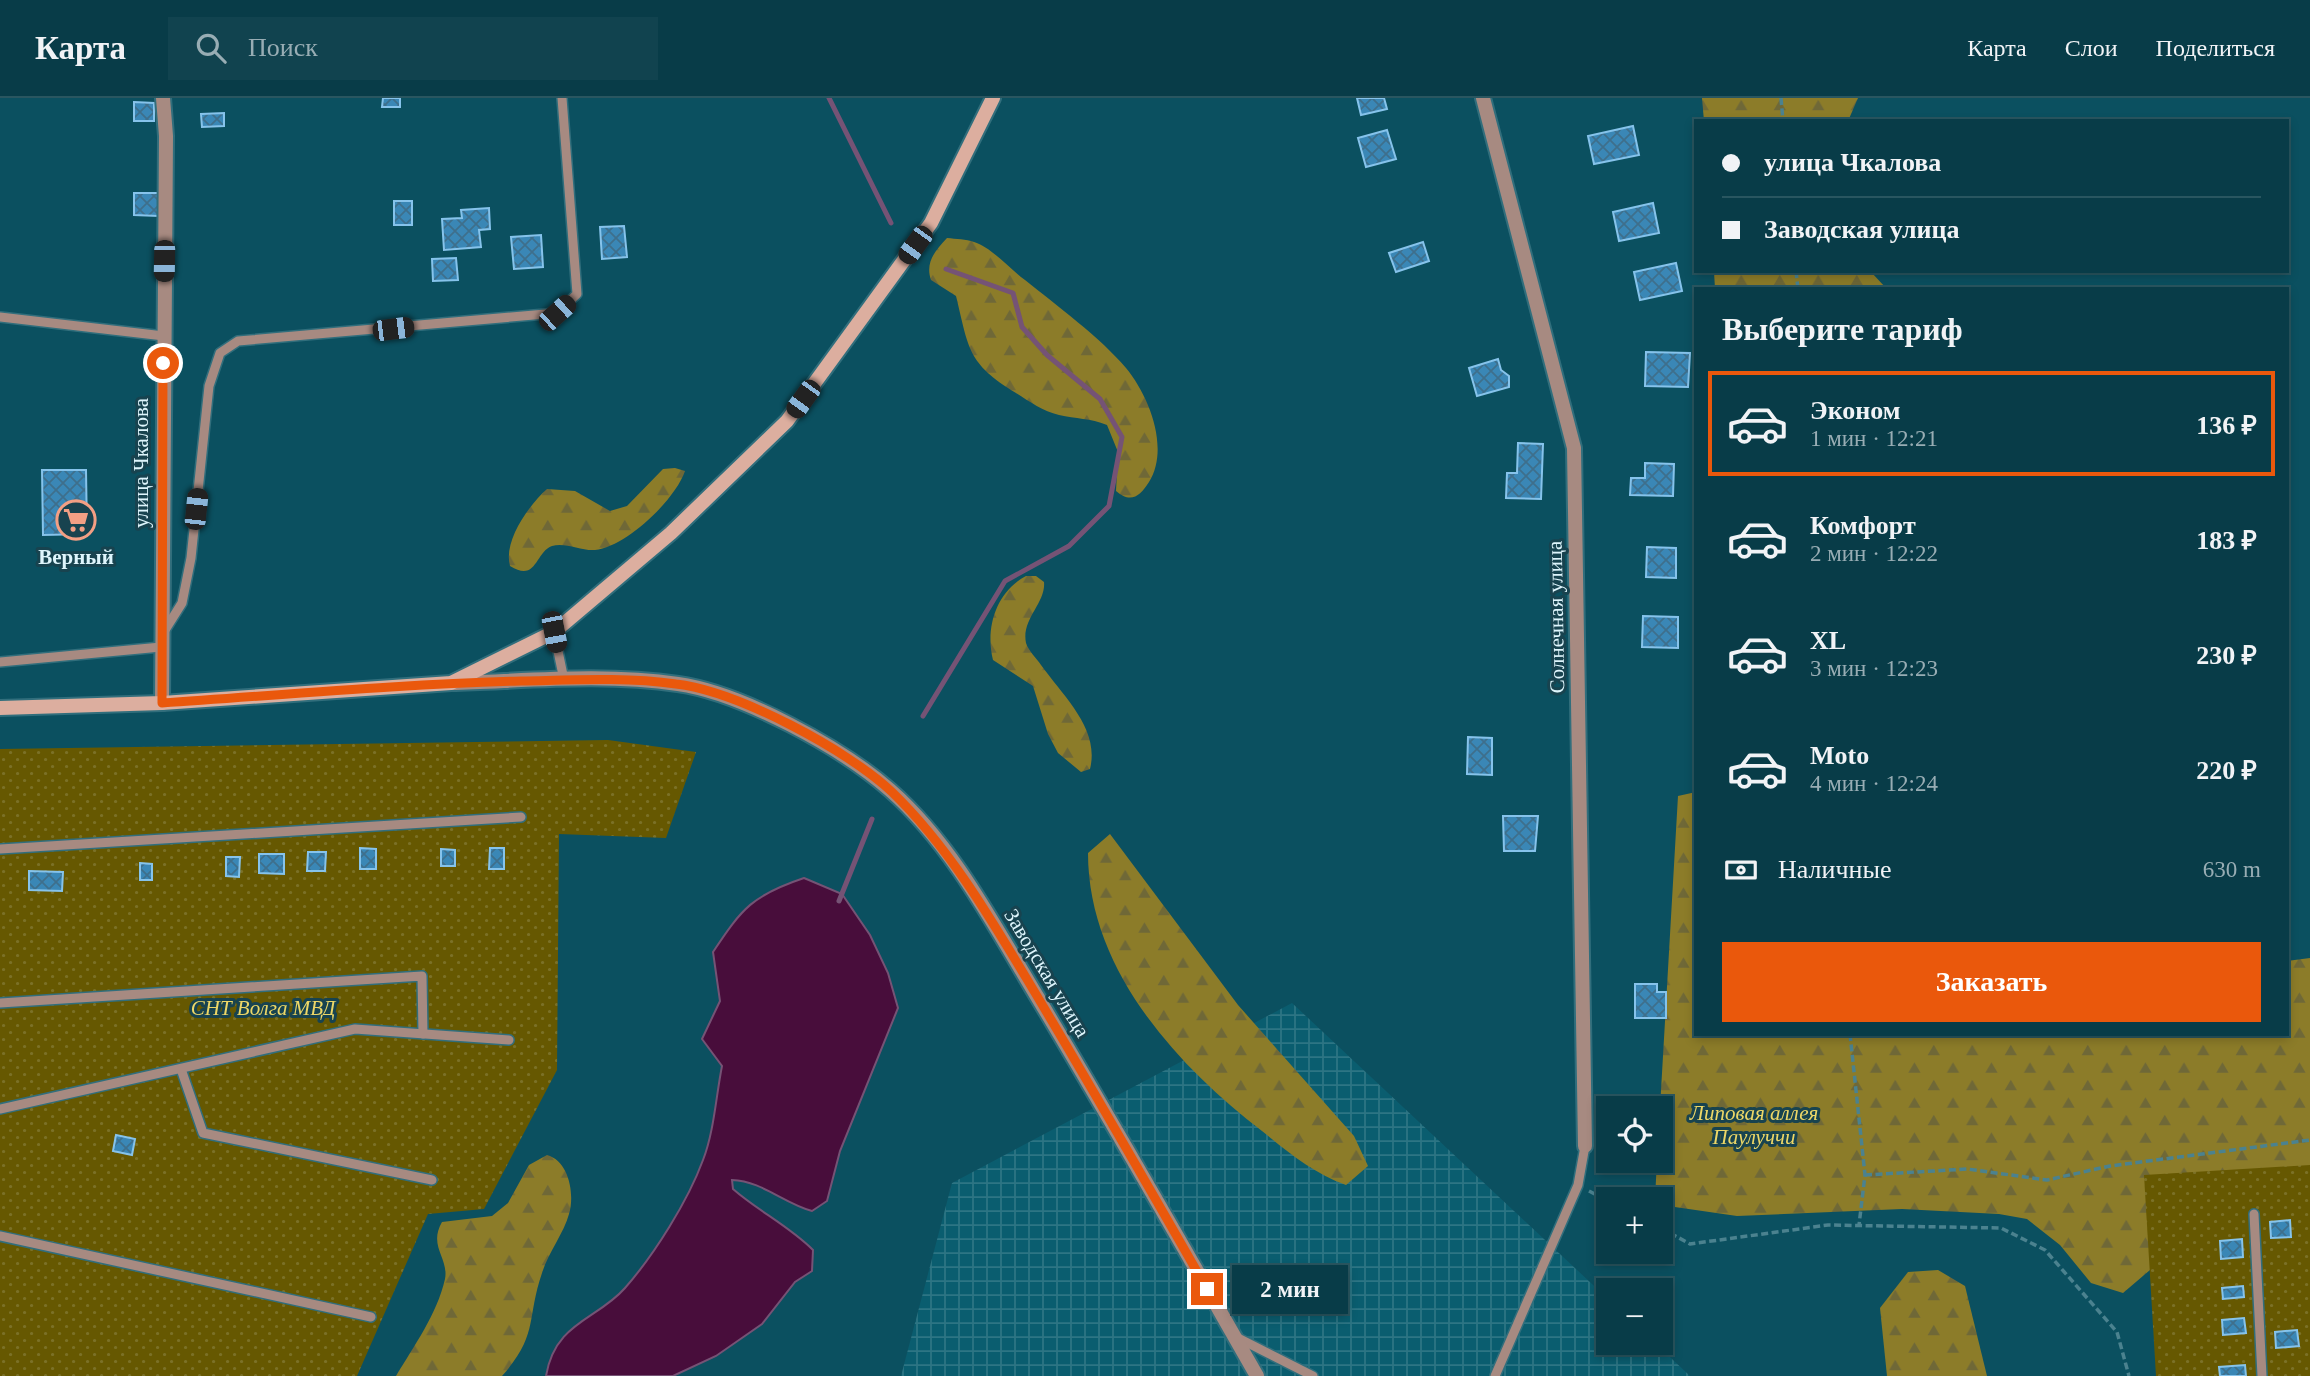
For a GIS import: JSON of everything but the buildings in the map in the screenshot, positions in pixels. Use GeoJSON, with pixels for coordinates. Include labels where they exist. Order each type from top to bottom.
{"type":"FeatureCollection","features":[{"type":"Feature","properties":{"kind":"street","name":"улица Чкалова"},"geometry":{"type":"LineString","coordinates":[[162,703],[166,136],[163,98]]}},
{"type":"Feature","properties":{"kind":"street"},"geometry":{"type":"LineString","coordinates":[[0,708],[162,703],[451,683],[554,632],[671,533],[787,421],[931,223],[993,98]]}},
{"type":"Feature","properties":{"kind":"street","name":"Солнечная улица"},"geometry":{"type":"LineString","coordinates":[[1483,98],[1574,448],[1585,1146]]}},
{"type":"Feature","properties":{"kind":"street","name":"Заводская улица"},"geometry":{"type":"LineString","coordinates":[[451,683],[564,680],[679,684],[722,696],[817,740],[858,765],[891,791],[923,825],[992,921],[1100,1100],[1257,1376]]}},
{"type":"Feature","properties":{"kind":"lane"},"geometry":{"type":"LineString","coordinates":[[0,662],[161,642],[182,603],[191,558],[209,386],[220,353],[238,341],[557,313],[577,294],[562,98]]}},
{"type":"Feature","properties":{"kind":"lane"},"geometry":{"type":"LineString","coordinates":[[0,317],[163,336]]}},
{"type":"Feature","properties":{"kind":"lane"},"geometry":{"type":"LineString","coordinates":[[554,632],[564,680]]}},
{"type":"Feature","properties":{"kind":"lane"},"geometry":{"type":"LineString","coordinates":[[0,849],[521,817]]}},
{"type":"Feature","properties":{"kind":"lane"},"geometry":{"type":"LineString","coordinates":[[0,1003],[422,976],[423,1034]]}},
{"type":"Feature","properties":{"kind":"lane"},"geometry":{"type":"LineString","coordinates":[[0,1109],[355,1029],[509,1040]]}},
{"type":"Feature","properties":{"kind":"lane"},"geometry":{"type":"LineString","coordinates":[[181,1069],[202,1133],[432,1180]]}},
{"type":"Feature","properties":{"kind":"lane"},"geometry":{"type":"LineString","coordinates":[[1495,1376],[1578,1185],[1585,1146]]}},
{"type":"Feature","properties":{"kind":"lane"},"geometry":{"type":"LineString","coordinates":[[2254,1214],[2262,1376]]}},
{"type":"Feature","properties":{"kind":"lane"},"geometry":{"type":"LineString","coordinates":[[0,1236],[371,1317]]}},
{"type":"Feature","properties":{"kind":"lane"},"geometry":{"type":"LineString","coordinates":[[1234,1336],[1313,1376]]}},
{"type":"Feature","properties":{"kind":"path"},"geometry":{"type":"LineString","coordinates":[[1781,98],[1783,119]]}},
{"type":"Feature","properties":{"kind":"path"},"geometry":{"type":"LineString","coordinates":[[1850,1036],[1865,1175],[1859,1225]]}},
{"type":"Feature","properties":{"kind":"path"},"geometry":{"type":"LineString","coordinates":[[1865,1175],[1967,1168],[2047,1180],[2110,1167],[2310,1140]]}},
{"type":"Feature","properties":{"kind":"path"},"geometry":{"type":"LineString","coordinates":[[1578,1185],[1596,1195]]}},
{"type":"Feature","properties":{"kind":"path"},"geometry":{"type":"LineString","coordinates":[[1673,1235],[1690,1244],[1828,1225],[2001,1228],[2045,1250],[2117,1332],[2130,1376]]}},
{"type":"Feature","properties":{"kind":"shaded area"},"geometry":{"type":"Polygon","coordinates":[[[804,878],[842,894],[870,935],[888,973],[898,1008],[840,1151],[827,1201],[812,1211],[753,1184],[732,1180],[733,1189],[813,1250],[812,1271],[795,1282],[762,1324],[716,1356],[673,1376],[546,1376],[558,1344],[578,1324],[614,1299],[647,1260],[697,1176],[707,1149],[722,1066],[702,1039],[720,1001],[713,952],[732,924],[750,905],[772,891],[804,878]]]}},
{"type":"Feature","properties":{"kind":"shaded area"},"geometry":{"type":"Polygon","coordinates":[[[1292,1003],[1596,1288],[1596,1355],[1668,1355],[1690,1376],[901,1376],[952,1183],[1292,1003]]]}},
{"type":"Feature","properties":{"kind":"green space"},"geometry":{"type":"Polygon","coordinates":[[[1702,98],[1858,98],[1849,119],[1704,119],[1702,98]]]}},
{"type":"Feature","properties":{"kind":"green space"},"geometry":{"type":"Polygon","coordinates":[[[947,238],[971,241],[987,248],[1091,334],[1126,368],[1149,407],[1157,438],[1155,468],[1149,482],[1135,497],[1126,497],[1116,491],[1118,452],[1107,425],[1042,409],[1000,382],[979,363],[968,342],[956,296],[931,280],[929,274],[930,262],[935,252],[947,238]]]}},
{"type":"Feature","properties":{"kind":"green space"},"geometry":{"type":"Polygon","coordinates":[[[1714,273],[1872,273],[1885,287],[1715,287],[1714,273]]]}},
{"type":"Feature","properties":{"kind":"green space"},"geometry":{"type":"Polygon","coordinates":[[[663,469],[685,471],[671,495],[648,520],[621,540],[595,550],[552,546],[546,549],[531,569],[519,570],[510,566],[510,546],[519,524],[547,489],[575,491],[610,511],[627,506],[663,469]]]}},
{"type":"Feature","properties":{"kind":"green space"},"geometry":{"type":"Polygon","coordinates":[[[1026,576],[1036,576],[1044,582],[1044,590],[1027,626],[1026,643],[1085,727],[1092,754],[1090,769],[1081,772],[1058,753],[1048,734],[1033,686],[993,660],[991,636],[995,612],[1007,591],[1026,576]]]}},
{"type":"Feature","properties":{"kind":"green space","name":"СНТ Волга МВД"},"geometry":{"type":"Polygon","coordinates":[[[608,740],[696,752],[666,838],[559,834],[557,1070],[484,1209],[428,1214],[357,1376],[0,1376],[0,749],[608,740]]]}},
{"type":"Feature","properties":{"kind":"green space","name":"Липовая аллея Паулуччи"},"geometry":{"type":"Polygon","coordinates":[[[1694,792],[1694,1036],[2289,1036],[2289,961],[2310,958],[2310,1190],[2150,1270],[2123,1293],[2091,1283],[2060,1245],[2027,1219],[1999,1214],[1902,1209],[1737,1216],[1673,1207],[1673,1187],[1656,1187],[1656,1173],[1673,1173],[1673,1096],[1661,1096],[1678,796],[1694,792]]]}},
{"type":"Feature","properties":{"kind":"green space"},"geometry":{"type":"Polygon","coordinates":[[[1110,834],[1238,1005],[1354,1136],[1368,1166],[1346,1185],[1302,1162],[1230,1105],[1169,1044],[1142,1010],[1120,974],[1103,936],[1092,895],[1088,853],[1110,834]]]}},
{"type":"Feature","properties":{"kind":"green space"},"geometry":{"type":"Polygon","coordinates":[[[547,1155],[555,1158],[565,1171],[571,1206],[537,1289],[527,1337],[514,1361],[502,1376],[396,1376],[424,1329],[445,1279],[437,1238],[442,1222],[492,1216],[508,1203],[529,1165],[547,1155]]]}},
{"type":"Feature","properties":{"kind":"green space"},"geometry":{"type":"Polygon","coordinates":[[[2310,1165],[2310,1376],[2156,1376],[2144,1175],[2310,1165]]]}},
{"type":"Feature","properties":{"kind":"green space"},"geometry":{"type":"Polygon","coordinates":[[[1938,1270],[1965,1286],[1987,1376],[1887,1376],[1880,1308],[1908,1272],[1938,1270]]]}},
{"type":"Feature","properties":{"kind":"waterway"},"geometry":{"type":"LineString","coordinates":[[829,98],[891,223]]}},
{"type":"Feature","properties":{"kind":"waterway"},"geometry":{"type":"LineString","coordinates":[[923,716],[1005,581],[1069,546],[1109,506],[1122,437],[1100,399],[1047,355],[1022,327],[1013,293],[946,269]]}},
{"type":"Feature","properties":{"kind":"waterway"},"geometry":{"type":"LineString","coordinates":[[839,901],[872,819]]}},
{"type":"Feature","properties":{"kind":"place","name":"Верный"},"geometry":{"type":"Point","coordinates":[76,520]}},
{"type":"Feature","properties":{"kind":"route"},"geometry":{"type":"LineString","coordinates":[[163,363],[162,703],[451,683],[630,681],[679,684],[722,696],[771,716],[817,740],[858,765],[891,791],[923,825],[954,865],[992,921],[1100,1100],[1207,1289]]}}]}
